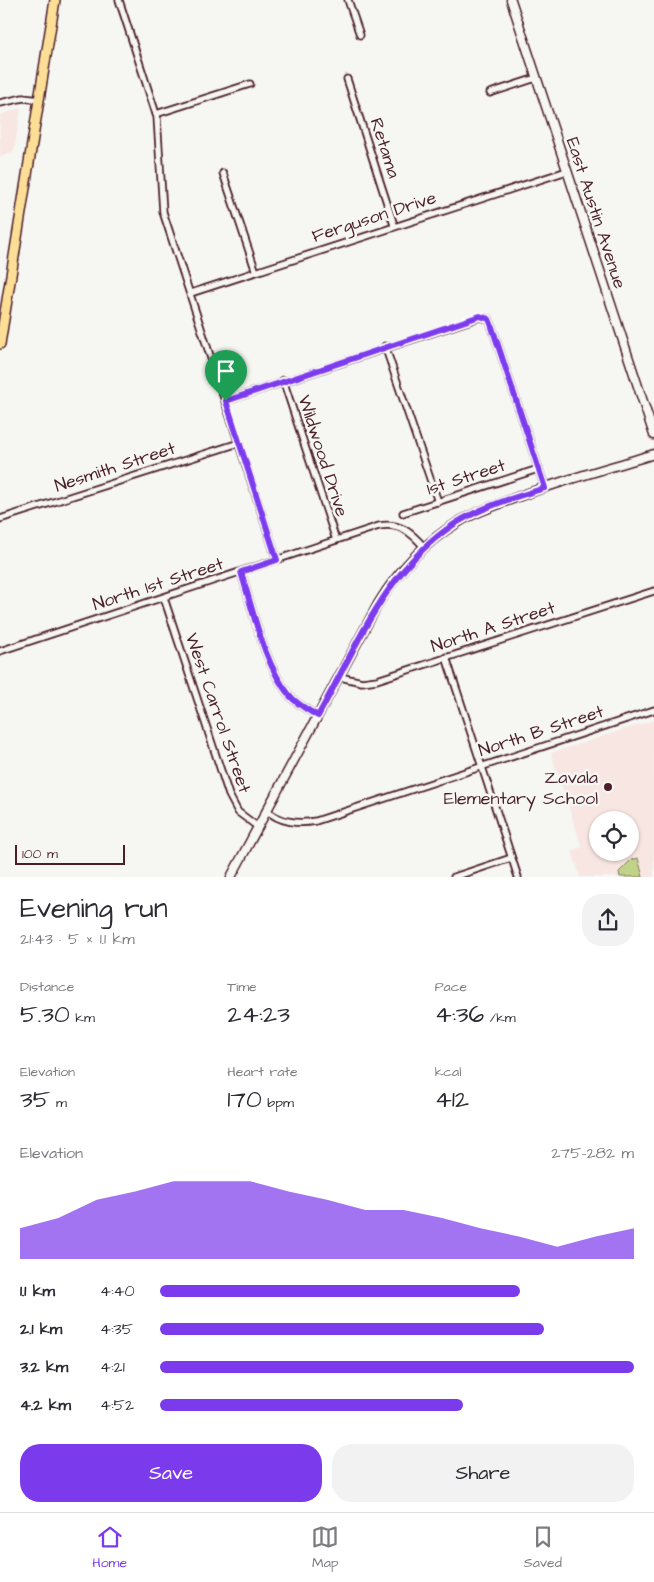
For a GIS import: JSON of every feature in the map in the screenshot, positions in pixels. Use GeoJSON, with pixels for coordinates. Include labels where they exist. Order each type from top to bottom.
{"type":"FeatureCollection","features":[{"type":"Feature","properties":{"kind":"main road"},"geometry":{"type":"LineString","coordinates":[[0,344],[55,0]]}},
{"type":"Feature","properties":{"kind":"street"},"geometry":{"type":"LineString","coordinates":[[119,0],[156,114],[163,212],[277,560]]}},
{"type":"Feature","properties":{"kind":"street"},"geometry":{"type":"LineString","coordinates":[[348,0],[360,35]]}},
{"type":"Feature","properties":{"kind":"street","name":"East Austin Avenue"},"geometry":{"type":"LineString","coordinates":[[510,0],[654,435]]}},
{"type":"Feature","properties":{"kind":"street"},"geometry":{"type":"LineString","coordinates":[[490,92],[536,78]]}},
{"type":"Feature","properties":{"kind":"street","name":"Retama"},"geometry":{"type":"LineString","coordinates":[[347,79],[394,226]]}},
{"type":"Feature","properties":{"kind":"street"},"geometry":{"type":"LineString","coordinates":[[156,114],[250,84]]}},
{"type":"Feature","properties":{"kind":"street"},"geometry":{"type":"LineString","coordinates":[[0,103],[23,98],[40,100]]}},
{"type":"Feature","properties":{"kind":"street","name":"Ferguson Drive"},"geometry":{"type":"LineString","coordinates":[[191,293],[567,171]]}},
{"type":"Feature","properties":{"kind":"street"},"geometry":{"type":"LineString","coordinates":[[223,173],[256,272]]}},
{"type":"Feature","properties":{"kind":"street"},"geometry":{"type":"LineString","coordinates":[[226,401],[283,380],[480,316],[489,319],[545,488]]}},
{"type":"Feature","properties":{"kind":"street"},"geometry":{"type":"LineString","coordinates":[[385,346],[438,502]]}},
{"type":"Feature","properties":{"kind":"street","name":"Wildwood Drive"},"geometry":{"type":"LineString","coordinates":[[283,380],[336,540]]}},
{"type":"Feature","properties":{"kind":"street","name":"Nesmith Street"},"geometry":{"type":"LineString","coordinates":[[0,519],[239,443]]}},
{"type":"Feature","properties":{"kind":"street"},"geometry":{"type":"LineString","coordinates":[[231,877],[385,593],[400,572],[424,547],[457,522],[523,494],[654,454]]}},
{"type":"Feature","properties":{"kind":"street","name":"1st Street"},"geometry":{"type":"LineString","coordinates":[[403,513],[538,469]]}},
{"type":"Feature","properties":{"kind":"street","name":"North 1st Street"},"geometry":{"type":"LineString","coordinates":[[0,651],[379,526],[391,525],[405,529],[424,547]]}},
{"type":"Feature","properties":{"kind":"street"},"geometry":{"type":"LineString","coordinates":[[241,572],[272,667],[290,695],[300,706],[318,716]]}},
{"type":"Feature","properties":{"kind":"street","name":"North A Street"},"geometry":{"type":"LineString","coordinates":[[340,677],[368,682],[418,668],[446,657],[654,591]]}},
{"type":"Feature","properties":{"kind":"street","name":"West Carrol Street"},"geometry":{"type":"LineString","coordinates":[[164,598],[229,795],[240,814],[258,827]]}},
{"type":"Feature","properties":{"kind":"street"},"geometry":{"type":"LineString","coordinates":[[446,657],[518,877]]}},
{"type":"Feature","properties":{"kind":"street","name":"North B Street"},"geometry":{"type":"LineString","coordinates":[[267,810],[271,814],[289,822],[316,821],[654,710]]}},
{"type":"Feature","properties":{"kind":"street"},"geometry":{"type":"LineString","coordinates":[[454,877],[511,858]]}},
{"type":"Feature","properties":{"kind":"shaded area"},"geometry":{"type":"Polygon","coordinates":[[[21,108],[14,151],[0,156],[0,115],[21,108]]]}},
{"type":"Feature","properties":{"kind":"shaded area","name":"Zavala Elementary School"},"geometry":{"type":"Polygon","coordinates":[[[654,720],[654,877],[580,877],[572,851],[582,847],[551,753],[654,720]]]}},
{"type":"Feature","properties":{"kind":"green space"},"geometry":{"type":"Polygon","coordinates":[[[630,861],[639,861],[643,877],[620,877],[619,872],[630,861]]]}},
{"type":"Feature","properties":{"kind":"place","name":"Zavala Elementary School"},"geometry":{"type":"Point","coordinates":[608,787]}},
{"type":"Feature","properties":{"kind":"route"},"geometry":{"type":"LineString","coordinates":[[480,316],[489,319],[491,324],[545,488],[523,494],[457,522],[424,547],[400,572],[378,604],[318,716],[300,706],[279,680],[272,667],[241,572],[277,560],[226,401],[283,380],[480,316]]}}]}
